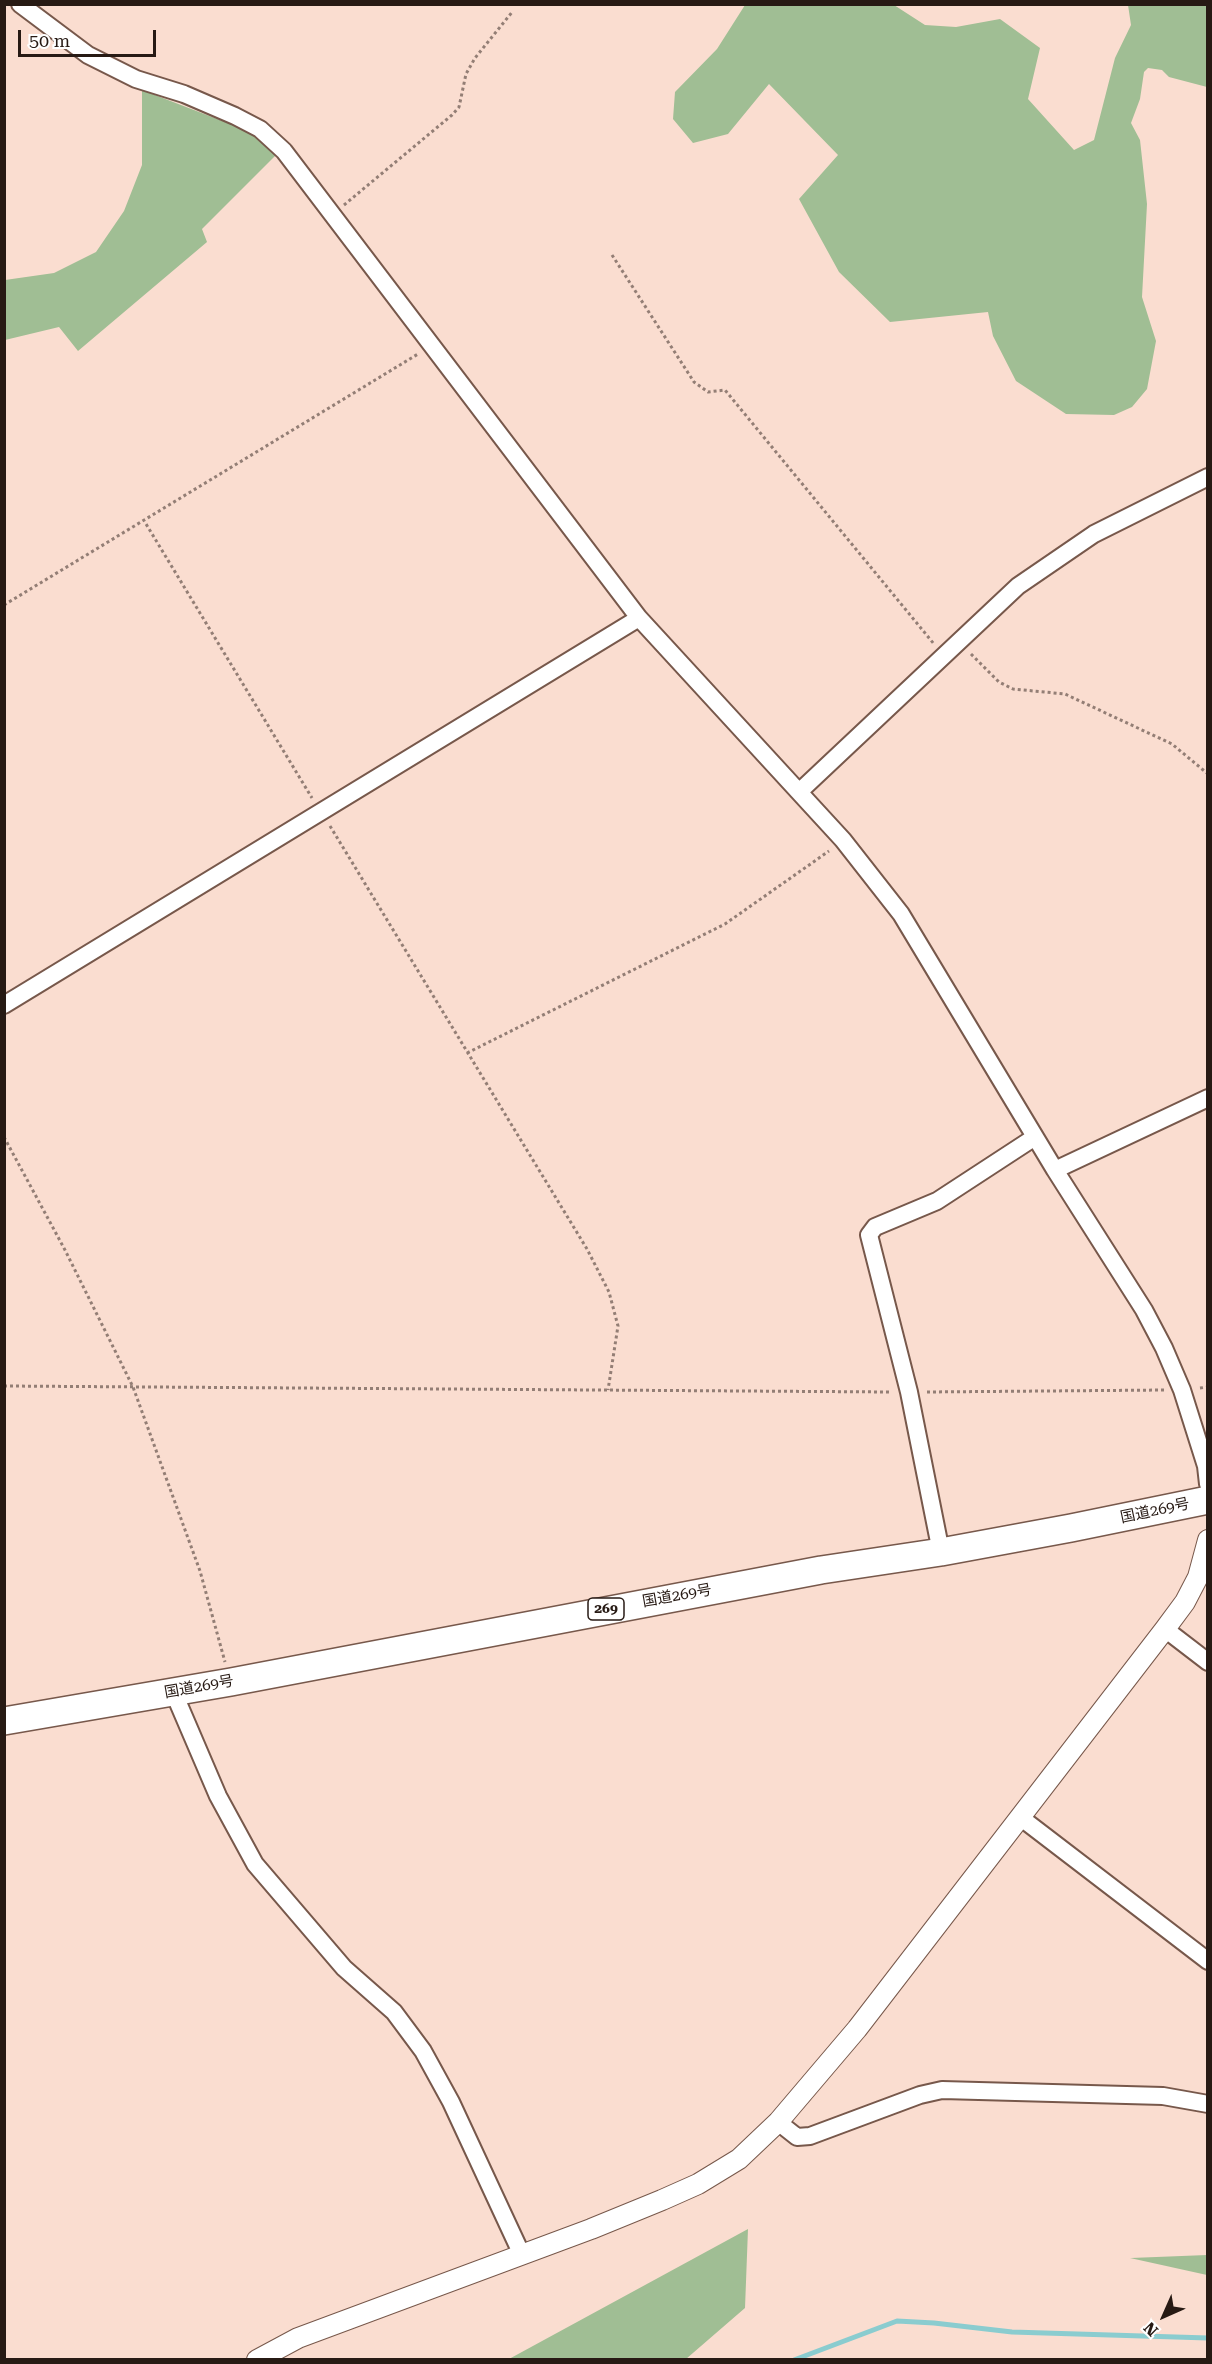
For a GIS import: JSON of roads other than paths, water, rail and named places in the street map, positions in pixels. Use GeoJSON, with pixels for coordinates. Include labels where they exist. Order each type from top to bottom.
{"type":"FeatureCollection","features":[{"type":"Feature","properties":{"kind":"highway","name":"国道269号"},"geometry":{"type":"LineString","coordinates":[[4,1721],[231,1682],[821,1570],[941,1552],[1208,1500]]}},
{"type":"Feature","properties":{"kind":"street"},"geometry":{"type":"LineString","coordinates":[[20,4],[88,55],[136,79],[184,94],[260,129],[284,151],[639,618],[843,840],[901,914],[1055,1170],[1144,1310],[1182,1390],[1206,1466],[1208,1484]]}},
{"type":"Feature","properties":{"kind":"street"},"geometry":{"type":"LineString","coordinates":[[799,792],[1018,586],[1094,534],[1208,477]]}},
{"type":"Feature","properties":{"kind":"street"},"geometry":{"type":"LineString","coordinates":[[4,1005],[639,618]]}},
{"type":"Feature","properties":{"kind":"street"},"geometry":{"type":"LineString","coordinates":[[1055,1170],[1208,1098]]}},
{"type":"Feature","properties":{"kind":"street"},"geometry":{"type":"LineString","coordinates":[[941,1552],[909,1392],[869,1235],[874,1227],[937,1201],[1035,1137]]}},
{"type":"Feature","properties":{"kind":"street"},"geometry":{"type":"LineString","coordinates":[[257,2360],[298,2338],[522,2255],[698,2184],[739,2159],[778,2122],[857,2029],[1165,1629],[1185,1602],[1198,1577],[1208,1540]]}},
{"type":"Feature","properties":{"kind":"street"},"geometry":{"type":"LineString","coordinates":[[1165,1629],[1208,1662]]}},
{"type":"Feature","properties":{"kind":"street"},"geometry":{"type":"LineString","coordinates":[[173,1691],[218,1796],[255,1864],[344,1968],[394,2012],[423,2051],[451,2102],[522,2255]]}},
{"type":"Feature","properties":{"kind":"street"},"geometry":{"type":"LineString","coordinates":[[1020,1817],[1208,1961]]}},
{"type":"Feature","properties":{"kind":"street"},"geometry":{"type":"LineString","coordinates":[[778,2122],[797,2137],[810,2136],[920,2095],[942,2090],[1163,2096],[1208,2104]]}},
{"type":"Feature","properties":{"kind":"waterway"},"geometry":{"type":"LineString","coordinates":[[794,2360],[897,2321],[1012,2332],[1208,2338]]}}]}
